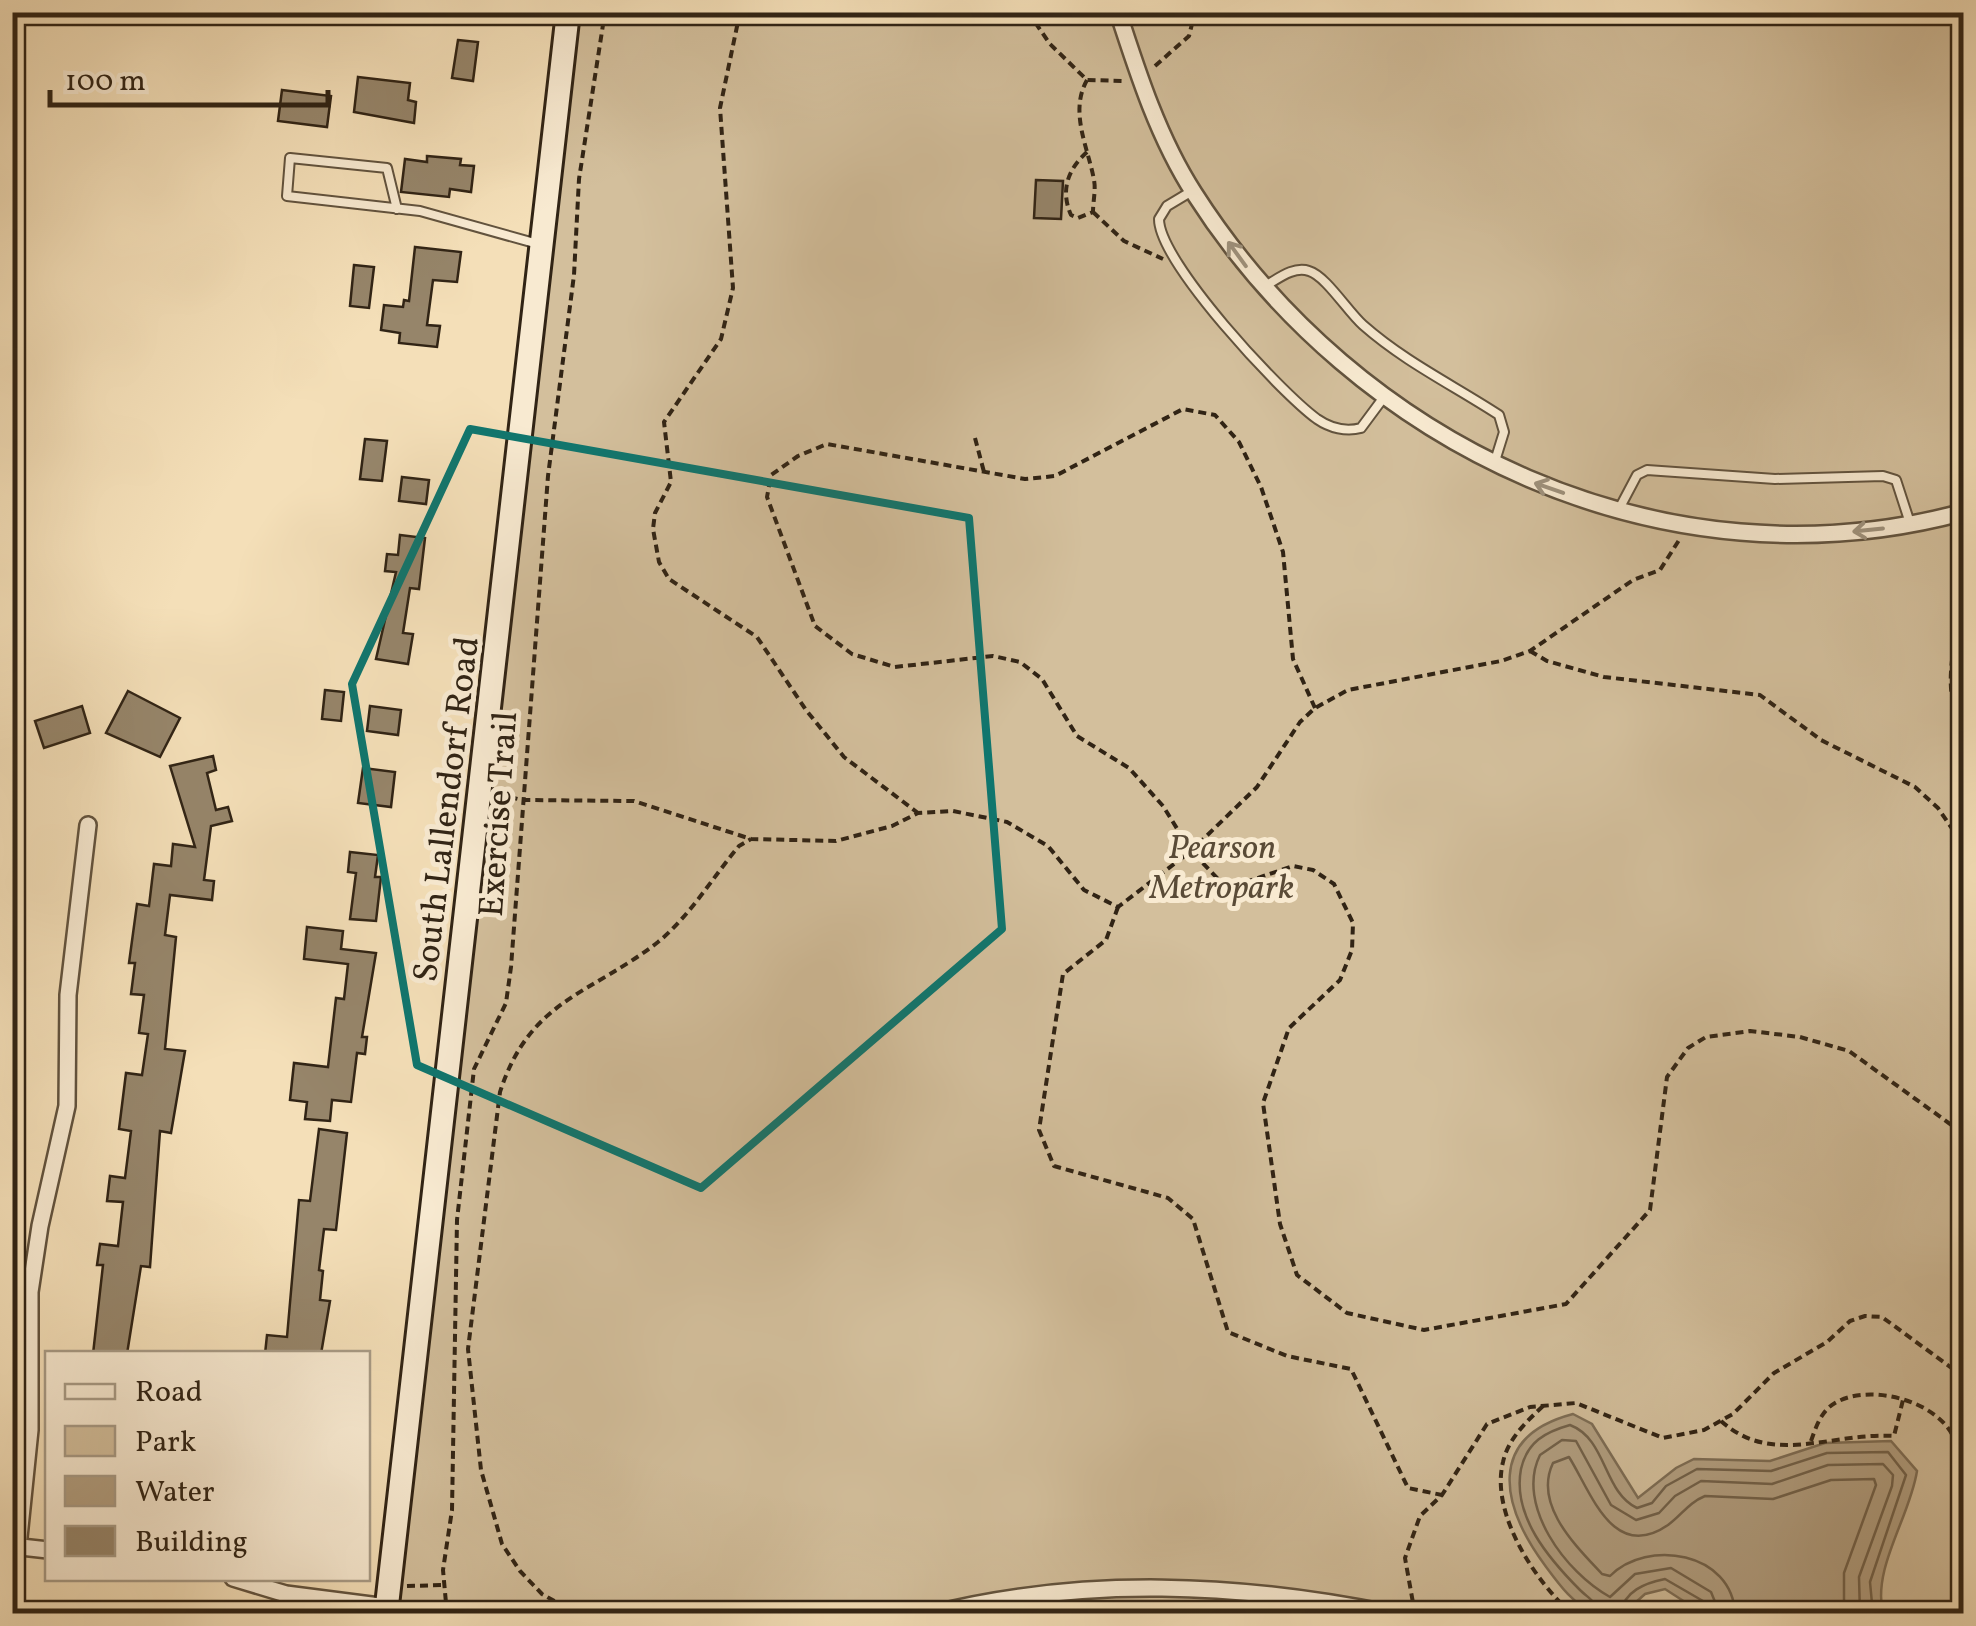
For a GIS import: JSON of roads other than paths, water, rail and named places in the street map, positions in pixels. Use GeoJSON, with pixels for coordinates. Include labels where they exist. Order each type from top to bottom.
{"type":"FeatureCollection","features":[{"type":"Feature","properties":{"kind":"street","name":"South Lallendorf Road"},"geometry":{"type":"LineString","coordinates":[[387,1610],[483,790],[568,12]]}},
{"type":"Feature","properties":{"kind":"street"},"geometry":{"type":"LineString","coordinates":[[1118,12],[1138,75],[1192,191],[1264,287],[1315,343],[1384,397],[1493,465],[1555,491],[1685,524],[1794,534],[1910,524],[1963,514]]}},
{"type":"Feature","properties":{"kind":"street"},"geometry":{"type":"LineString","coordinates":[[45,1550],[15,1547],[30,1430],[30,1292],[40,1226],[67,1106],[68,995],[88,825]]}},
{"type":"Feature","properties":{"kind":"street"},"geometry":{"type":"LineString","coordinates":[[242,1581],[286,1594],[387,1610]]}},
{"type":"Feature","properties":{"kind":"street"},"geometry":{"type":"LineString","coordinates":[[932,1614],[1062,1592],[1168,1587],[1248,1589],[1392,1614]]}},
{"type":"Feature","properties":{"kind":"lane"},"geometry":{"type":"LineString","coordinates":[[398,208],[387,168],[290,158],[287,196],[398,208],[542,245]]}},
{"type":"Feature","properties":{"kind":"lane"},"geometry":{"type":"LineString","coordinates":[[1192,191],[1168,206],[1158,220],[1164,244],[1260,364],[1318,420],[1336,429],[1355,430],[1370,418],[1384,397]]}},
{"type":"Feature","properties":{"kind":"lane"},"geometry":{"type":"LineString","coordinates":[[1264,287],[1298,270],[1311,271],[1342,306],[1386,344],[1499,415],[1504,432],[1493,465]]}},
{"type":"Feature","properties":{"kind":"lane"},"geometry":{"type":"LineString","coordinates":[[1619,509],[1637,475],[1663,468],[1775,478],[1883,476],[1896,480],[1910,524]]}},
{"type":"Feature","properties":{"kind":"water"},"geometry":{"type":"Polygon","coordinates":[[[1573,1414],[1592,1424],[1638,1498],[1694,1459],[1770,1461],[1825,1443],[1891,1441],[1917,1471],[1887,1560],[1881,1596],[1883,1613],[1702,1613],[1665,1589],[1645,1594],[1624,1613],[1600,1614],[1586,1609],[1560,1584],[1529,1542],[1511,1497],[1514,1456],[1526,1439],[1545,1425],[1573,1414]]]}},
{"type":"Feature","properties":{"kind":"park label","name":"Pearson Metropark"},"geometry":{"type":"Point","coordinates":[1222,866]}}]}
